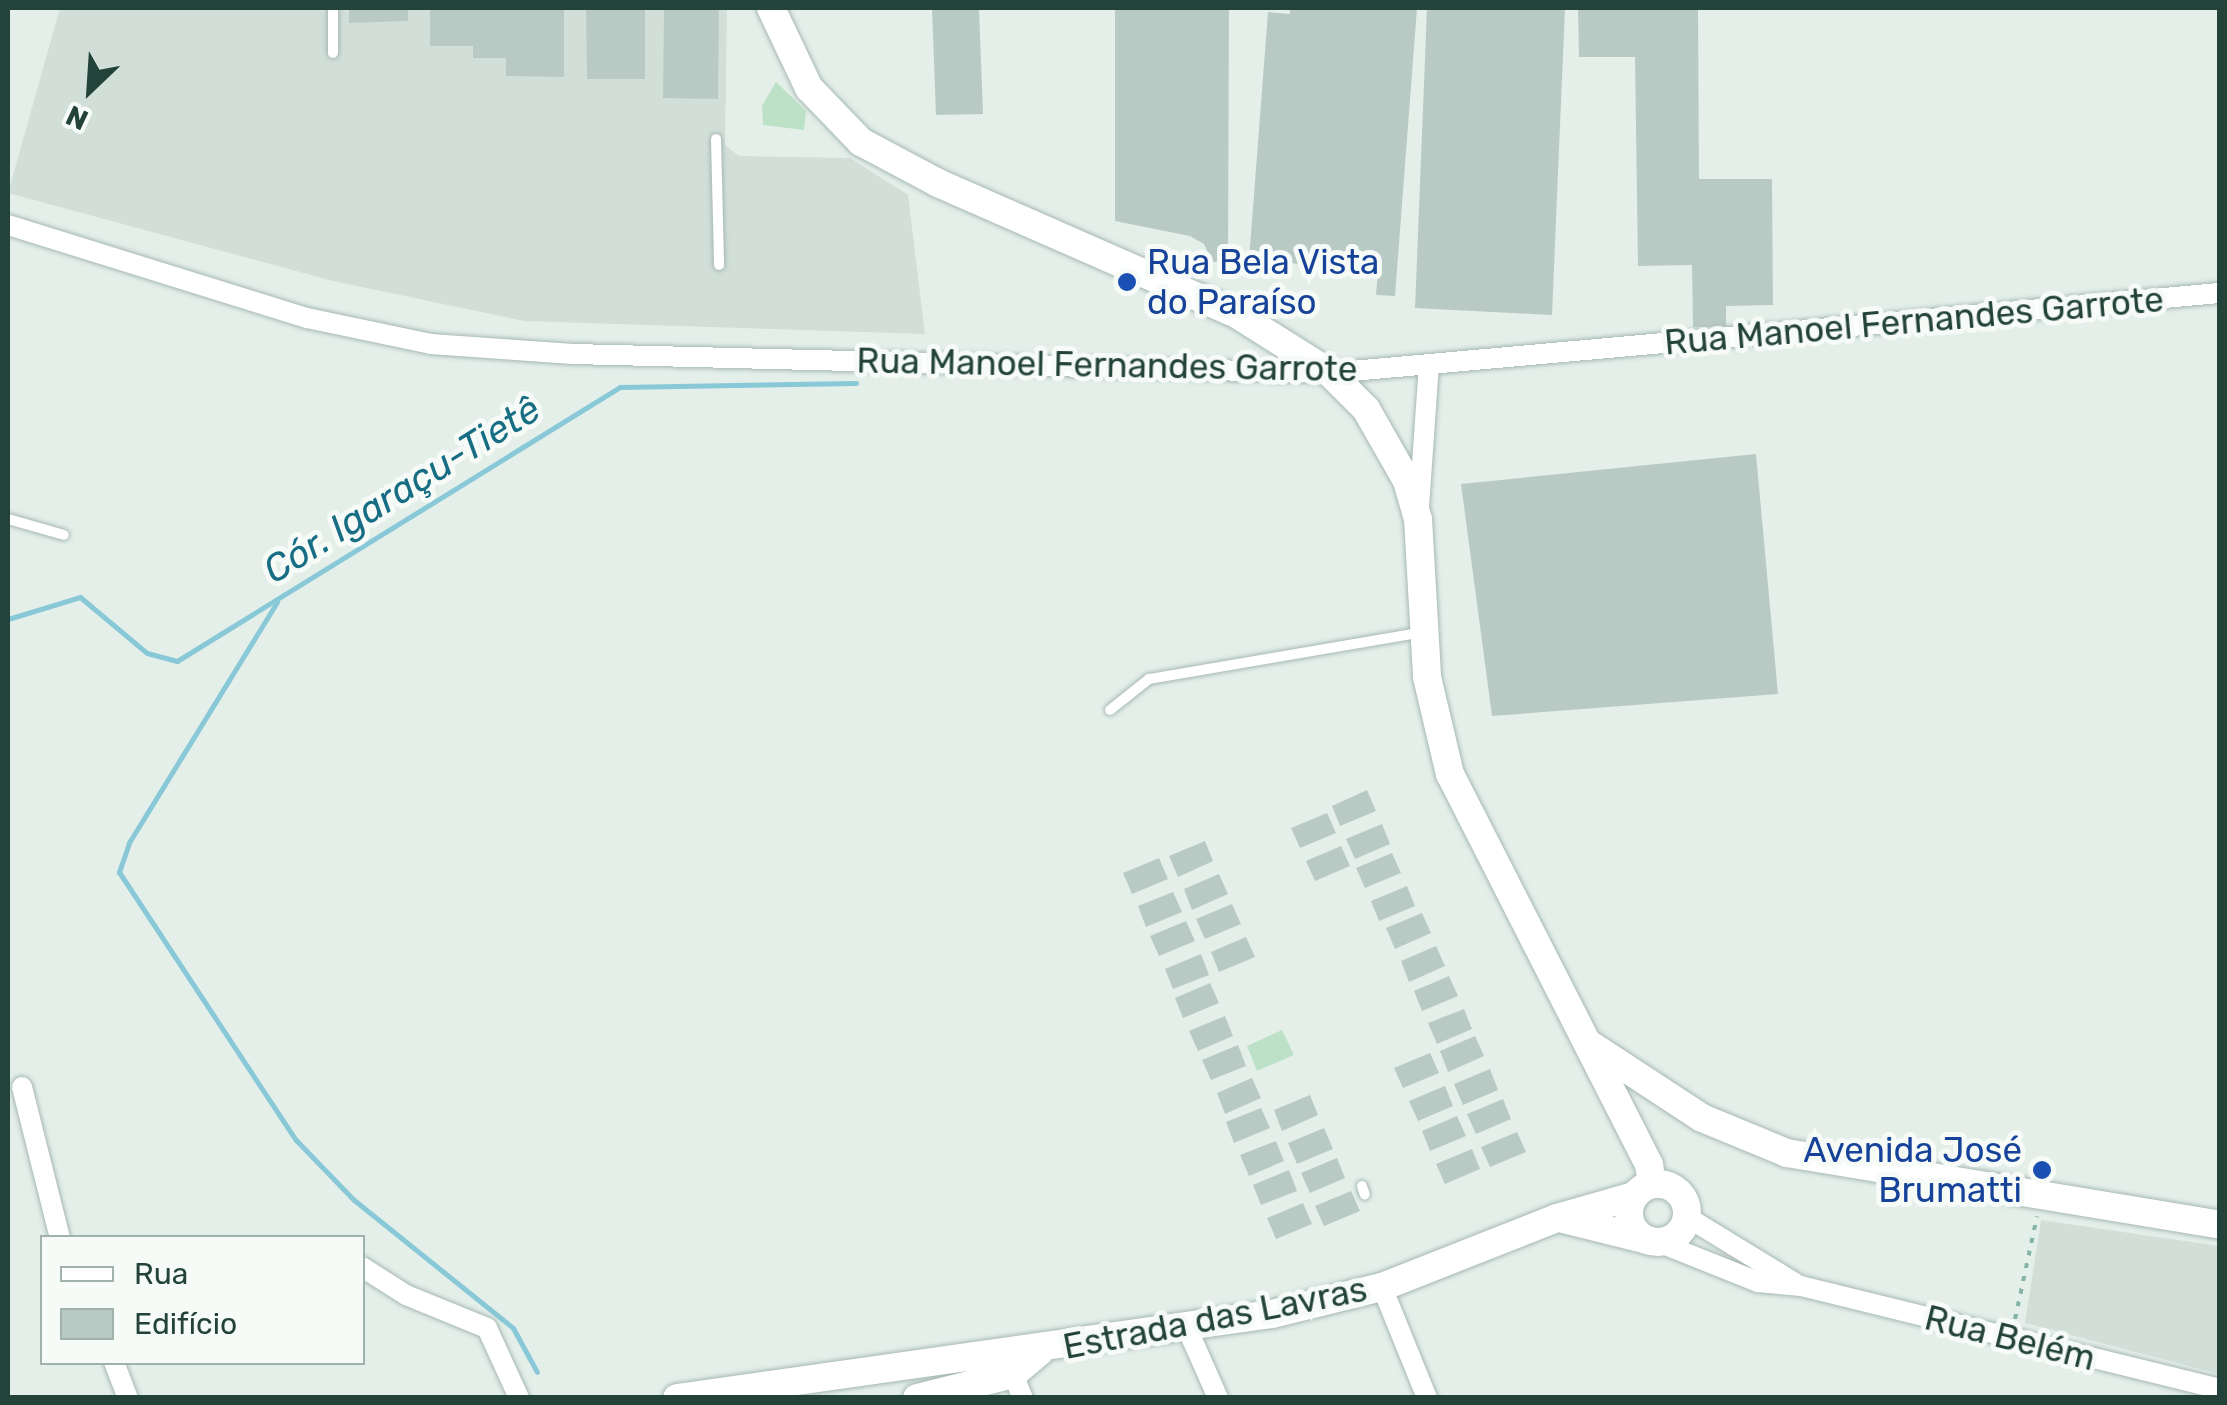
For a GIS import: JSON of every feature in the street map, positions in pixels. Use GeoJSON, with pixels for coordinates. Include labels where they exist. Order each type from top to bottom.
{"type":"FeatureCollection","features":[{"type":"Feature","properties":{"kind":"main road"},"geometry":{"type":"LineString","coordinates":[[771,8],[809,88],[861,142],[938,183],[1238,315],[1330,373],[1388,444],[1418,519],[1426,677],[1450,774],[1586,1042],[1654,1190],[1687,1216],[1678,1235],[1651,1240],[1558,1218]]}},
{"type":"Feature","properties":{"kind":"main road"},"geometry":{"type":"LineString","coordinates":[[1586,1042],[1702,1118],[1787,1153],[2220,1225]]}},
{"type":"Feature","properties":{"kind":"main road"},"geometry":{"type":"LineString","coordinates":[[1625,1069],[1654,1190]]}},
{"type":"Feature","properties":{"kind":"main road"},"geometry":{"type":"LineString","coordinates":[[1651,1240],[1628,1215],[1654,1190]]}},
{"type":"Feature","properties":{"kind":"main road","name":"Estrada das Lavras"},"geometry":{"type":"LineString","coordinates":[[1013,1373],[1040,1351],[1187,1328],[1382,1287],[1558,1218],[1654,1190]]}},
{"type":"Feature","properties":{"kind":"main road"},"geometry":{"type":"LineString","coordinates":[[677,1398],[1013,1373]]}},
{"type":"Feature","properties":{"kind":"main road"},"geometry":{"type":"LineString","coordinates":[[918,1398],[1013,1373]]}},
{"type":"Feature","properties":{"kind":"street","name":"Rua Manoel Fernandes Garrote"},"geometry":{"type":"LineString","coordinates":[[8,225],[308,318],[431,344],[572,354],[1330,373],[2220,293]]}},
{"type":"Feature","properties":{"kind":"street"},"geometry":{"type":"LineString","coordinates":[[1418,519],[1429,364]]}},
{"type":"Feature","properties":{"kind":"street"},"geometry":{"type":"LineString","coordinates":[[22,1087],[59,1235]]}},
{"type":"Feature","properties":{"kind":"street","name":"Rua Belém"},"geometry":{"type":"LineString","coordinates":[[1687,1216],[1801,1286]]}},
{"type":"Feature","properties":{"kind":"street","name":"Rua Belém"},"geometry":{"type":"LineString","coordinates":[[1651,1240],[1758,1282],[1801,1286],[2220,1389]]}},
{"type":"Feature","properties":{"kind":"street"},"geometry":{"type":"LineString","coordinates":[[365,1268],[406,1294],[487,1328],[519,1398]]}},
{"type":"Feature","properties":{"kind":"street"},"geometry":{"type":"LineString","coordinates":[[1382,1287],[1427,1398]]}},
{"type":"Feature","properties":{"kind":"street"},"geometry":{"type":"LineString","coordinates":[[1187,1328],[1218,1398]]}},
{"type":"Feature","properties":{"kind":"street"},"geometry":{"type":"LineString","coordinates":[[115,1365],[128,1398]]}},
{"type":"Feature","properties":{"kind":"lane"},"geometry":{"type":"LineString","coordinates":[[333,8],[333,53]]}},
{"type":"Feature","properties":{"kind":"lane"},"geometry":{"type":"LineString","coordinates":[[716,139],[719,265]]}},
{"type":"Feature","properties":{"kind":"lane"},"geometry":{"type":"LineString","coordinates":[[8,519],[64,534]]}},
{"type":"Feature","properties":{"kind":"lane"},"geometry":{"type":"LineString","coordinates":[[1110,710],[1149,679],[1425,632]]}},
{"type":"Feature","properties":{"kind":"path"},"geometry":{"type":"LineString","coordinates":[[2010,1338],[2041,1196]]}},
{"type":"Feature","properties":{"kind":"shaded area"},"geometry":{"type":"Polygon","coordinates":[[[60,8],[727,8],[725,145],[739,156],[850,158],[908,195],[925,334],[524,321],[333,281],[8,193],[60,8]]]}},
{"type":"Feature","properties":{"kind":"shaded area"},"geometry":{"type":"Polygon","coordinates":[[[2041,1220],[2219,1246],[2219,1374],[2025,1323],[2041,1220]]]}},
{"type":"Feature","properties":{"kind":"green space"},"geometry":{"type":"Polygon","coordinates":[[[776,82],[806,111],[804,130],[763,125],[762,106],[776,82]]]}},
{"type":"Feature","properties":{"kind":"green space"},"geometry":{"type":"Polygon","coordinates":[[[1282,1030],[1294,1055],[1257,1071],[1247,1046],[1282,1030]]]}},
{"type":"Feature","properties":{"kind":"building"},"geometry":{"type":"Polygon","coordinates":[[[349,8],[408,8],[408,21],[349,23],[349,8]]]}},
{"type":"Feature","properties":{"kind":"building"},"geometry":{"type":"Polygon","coordinates":[[[430,8],[564,8],[564,77],[506,76],[506,58],[473,58],[473,46],[430,46],[430,8]]]}},
{"type":"Feature","properties":{"kind":"building"},"geometry":{"type":"Polygon","coordinates":[[[586,8],[645,8],[645,79],[587,79],[586,8]]]}},
{"type":"Feature","properties":{"kind":"building"},"geometry":{"type":"Polygon","coordinates":[[[664,8],[719,8],[718,99],[663,98],[664,8]]]}},
{"type":"Feature","properties":{"kind":"building"},"geometry":{"type":"Polygon","coordinates":[[[932,8],[979,8],[983,114],[936,115],[932,8]]]}},
{"type":"Feature","properties":{"kind":"building"},"geometry":{"type":"Polygon","coordinates":[[[1115,8],[1229,8],[1228,261],[1212,262],[1204,244],[1190,236],[1115,221],[1115,8]]]}},
{"type":"Feature","properties":{"kind":"building"},"geometry":{"type":"Polygon","coordinates":[[[1290,8],[1417,8],[1395,296],[1376,295],[1378,270],[1249,260],[1268,12],[1290,14],[1290,8]]]}},
{"type":"Feature","properties":{"kind":"building"},"geometry":{"type":"Polygon","coordinates":[[[1427,8],[1565,8],[1552,315],[1415,308],[1427,8]]]}},
{"type":"Feature","properties":{"kind":"building"},"geometry":{"type":"Polygon","coordinates":[[[1578,8],[1698,8],[1699,179],[1772,179],[1773,305],[1726,306],[1726,327],[1693,327],[1692,265],[1638,266],[1635,57],[1579,57],[1578,8]]]}},
{"type":"Feature","properties":{"kind":"building"},"geometry":{"type":"Polygon","coordinates":[[[1756,454],[1778,694],[1492,716],[1461,484],[1756,454]]]}},
{"type":"Feature","properties":{"kind":"building"},"geometry":{"type":"Polygon","coordinates":[[[1367,790],[1376,811],[1340,826],[1332,806],[1367,790]]]}},
{"type":"Feature","properties":{"kind":"building"},"geometry":{"type":"Polygon","coordinates":[[[1327,813],[1336,833],[1300,848],[1291,828],[1327,813]]]}},
{"type":"Feature","properties":{"kind":"building"},"geometry":{"type":"Polygon","coordinates":[[[1382,824],[1390,844],[1355,859],[1346,839],[1382,824]]]}},
{"type":"Feature","properties":{"kind":"building"},"geometry":{"type":"Polygon","coordinates":[[[1205,841],[1213,861],[1178,877],[1169,856],[1205,841]]]}},
{"type":"Feature","properties":{"kind":"building"},"geometry":{"type":"Polygon","coordinates":[[[1341,846],[1350,866],[1315,881],[1306,861],[1341,846]]]}},
{"type":"Feature","properties":{"kind":"building"},"geometry":{"type":"Polygon","coordinates":[[[1392,853],[1401,873],[1365,888],[1356,868],[1392,853]]]}},
{"type":"Feature","properties":{"kind":"building"},"geometry":{"type":"Polygon","coordinates":[[[1159,858],[1168,879],[1132,894],[1123,873],[1159,858]]]}},
{"type":"Feature","properties":{"kind":"building"},"geometry":{"type":"Polygon","coordinates":[[[1219,874],[1228,894],[1192,910],[1184,889],[1219,874]]]}},
{"type":"Feature","properties":{"kind":"building"},"geometry":{"type":"Polygon","coordinates":[[[1407,886],[1415,906],[1379,921],[1371,901],[1407,886]]]}},
{"type":"Feature","properties":{"kind":"building"},"geometry":{"type":"Polygon","coordinates":[[[1173,892],[1182,912],[1146,927],[1138,906],[1173,892]]]}},
{"type":"Feature","properties":{"kind":"building"},"geometry":{"type":"Polygon","coordinates":[[[1232,904],[1241,924],[1205,939],[1196,919],[1232,904]]]}},
{"type":"Feature","properties":{"kind":"building"},"geometry":{"type":"Polygon","coordinates":[[[1422,913],[1431,933],[1395,949],[1386,928],[1422,913]]]}},
{"type":"Feature","properties":{"kind":"building"},"geometry":{"type":"Polygon","coordinates":[[[1186,921],[1195,941],[1159,956],[1150,936],[1186,921]]]}},
{"type":"Feature","properties":{"kind":"building"},"geometry":{"type":"Polygon","coordinates":[[[1246,937],[1255,957],[1219,972],[1211,952],[1246,937]]]}},
{"type":"Feature","properties":{"kind":"building"},"geometry":{"type":"Polygon","coordinates":[[[1436,946],[1445,966],[1409,982],[1401,961],[1436,946]]]}},
{"type":"Feature","properties":{"kind":"building"},"geometry":{"type":"Polygon","coordinates":[[[1201,954],[1209,975],[1173,989],[1165,969],[1201,954]]]}},
{"type":"Feature","properties":{"kind":"building"},"geometry":{"type":"Polygon","coordinates":[[[1449,976],[1458,996],[1422,1011],[1414,991],[1449,976]]]}},
{"type":"Feature","properties":{"kind":"building"},"geometry":{"type":"Polygon","coordinates":[[[1210,983],[1219,1003],[1183,1018],[1175,998],[1210,983]]]}},
{"type":"Feature","properties":{"kind":"building"},"geometry":{"type":"Polygon","coordinates":[[[1464,1009],[1472,1029],[1437,1044],[1428,1023],[1464,1009]]]}},
{"type":"Feature","properties":{"kind":"building"},"geometry":{"type":"Polygon","coordinates":[[[1225,1016],[1233,1036],[1198,1051],[1189,1031],[1225,1016]]]}},
{"type":"Feature","properties":{"kind":"building"},"geometry":{"type":"Polygon","coordinates":[[[1475,1036],[1484,1056],[1448,1072],[1440,1051],[1475,1036]]]}},
{"type":"Feature","properties":{"kind":"building"},"geometry":{"type":"Polygon","coordinates":[[[1238,1045],[1246,1066],[1211,1080],[1202,1060],[1238,1045]]]}},
{"type":"Feature","properties":{"kind":"building"},"geometry":{"type":"Polygon","coordinates":[[[1430,1053],[1439,1073],[1403,1088],[1394,1068],[1430,1053]]]}},
{"type":"Feature","properties":{"kind":"building"},"geometry":{"type":"Polygon","coordinates":[[[1490,1069],[1498,1090],[1463,1105],[1454,1084],[1490,1069]]]}},
{"type":"Feature","properties":{"kind":"building"},"geometry":{"type":"Polygon","coordinates":[[[1252,1078],[1261,1098],[1225,1114],[1217,1093],[1252,1078]]]}},
{"type":"Feature","properties":{"kind":"building"},"geometry":{"type":"Polygon","coordinates":[[[1445,1086],[1453,1106],[1418,1121],[1409,1101],[1445,1086]]]}},
{"type":"Feature","properties":{"kind":"building"},"geometry":{"type":"Polygon","coordinates":[[[1310,1095],[1318,1115],[1282,1131],[1274,1110],[1310,1095]]]}},
{"type":"Feature","properties":{"kind":"building"},"geometry":{"type":"Polygon","coordinates":[[[1503,1099],[1511,1119],[1476,1134],[1467,1114],[1503,1099]]]}},
{"type":"Feature","properties":{"kind":"building"},"geometry":{"type":"Polygon","coordinates":[[[1261,1108],[1270,1128],[1234,1143],[1226,1122],[1261,1108]]]}},
{"type":"Feature","properties":{"kind":"building"},"geometry":{"type":"Polygon","coordinates":[[[1457,1116],[1466,1136],[1430,1151],[1422,1131],[1457,1116]]]}},
{"type":"Feature","properties":{"kind":"building"},"geometry":{"type":"Polygon","coordinates":[[[1324,1128],[1333,1149],[1297,1164],[1288,1143],[1324,1128]]]}},
{"type":"Feature","properties":{"kind":"building"},"geometry":{"type":"Polygon","coordinates":[[[1517,1132],[1526,1152],[1490,1167],[1481,1147],[1517,1132]]]}},
{"type":"Feature","properties":{"kind":"building"},"geometry":{"type":"Polygon","coordinates":[[[1276,1141],[1284,1161],[1249,1176],[1240,1155],[1276,1141]]]}},
{"type":"Feature","properties":{"kind":"building"},"geometry":{"type":"Polygon","coordinates":[[[1472,1149],[1480,1169],[1445,1184],[1436,1164],[1472,1149]]]}},
{"type":"Feature","properties":{"kind":"building"},"geometry":{"type":"Polygon","coordinates":[[[1337,1158],[1345,1178],[1310,1193],[1301,1173],[1337,1158]]]}},
{"type":"Feature","properties":{"kind":"building"},"geometry":{"type":"Polygon","coordinates":[[[1289,1170],[1297,1191],[1261,1205],[1253,1185],[1289,1170]]]}},
{"type":"Feature","properties":{"kind":"building"},"geometry":{"type":"Polygon","coordinates":[[[1351,1191],[1360,1211],[1324,1226],[1315,1206],[1351,1191]]]}},
{"type":"Feature","properties":{"kind":"building"},"geometry":{"type":"Polygon","coordinates":[[[1303,1203],[1312,1224],[1276,1239],[1267,1218],[1303,1203]]]}},
{"type":"Feature","properties":{"kind":"waterway","name":"Cór. Igaraçu-Tietê"},"geometry":{"type":"LineString","coordinates":[[8,619],[80,597],[147,653],[177,661],[620,387],[856,383]]}},
{"type":"Feature","properties":{"kind":"waterway"},"geometry":{"type":"LineString","coordinates":[[277,602],[129,843],[119,872],[296,1140],[354,1200],[513,1328],[537,1372]]}},
{"type":"Feature","properties":{"kind":"place","name":"Rua Bela Vista do Paraíso"},"geometry":{"type":"Point","coordinates":[1127,282]}},
{"type":"Feature","properties":{"kind":"place","name":"Avenida José Brumatti"},"geometry":{"type":"Point","coordinates":[2042,1170]}}]}
